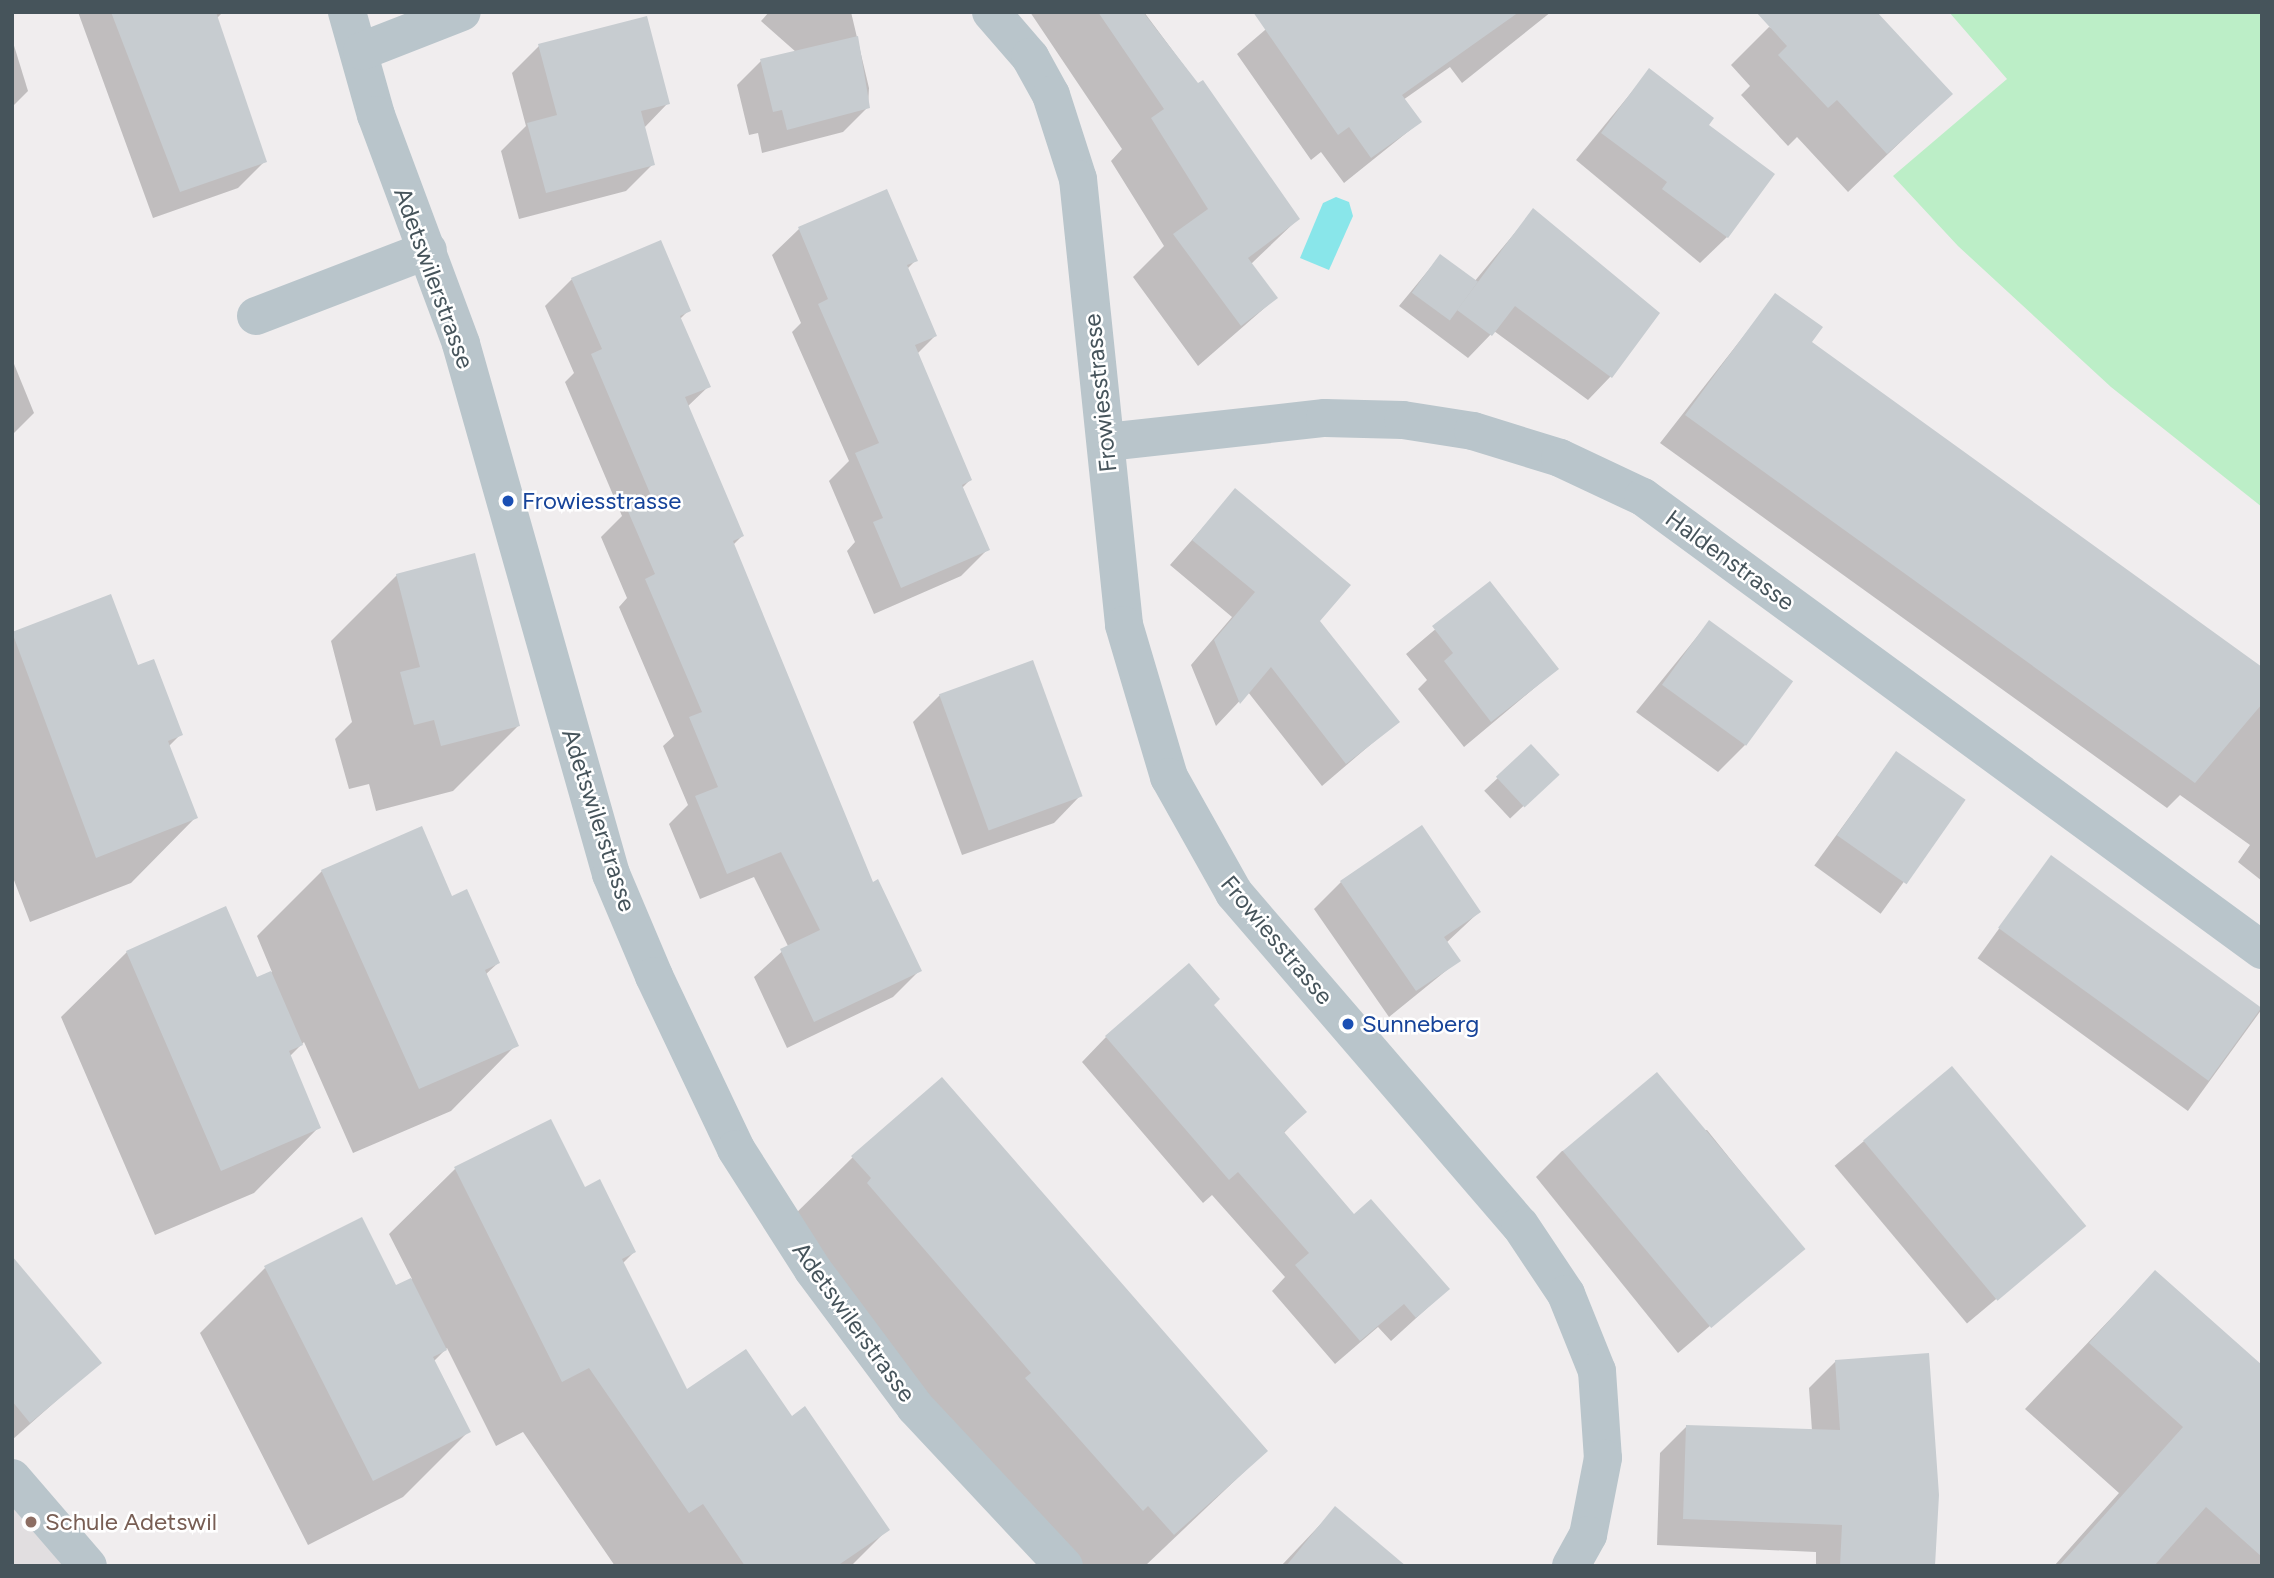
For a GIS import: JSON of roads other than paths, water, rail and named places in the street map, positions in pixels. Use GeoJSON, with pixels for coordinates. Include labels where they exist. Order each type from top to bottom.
{"type":"FeatureCollection","features":[{"type":"Feature","properties":{"kind":"street","name":"Adetswilerstrasse"},"geometry":{"type":"LineString","coordinates":[[347,12],[362,51],[376,115],[428,250],[508,501],[611,874],[736,1149],[813,1269],[915,1407],[1064,1566]]}},
{"type":"Feature","properties":{"kind":"street"},"geometry":{"type":"LineString","coordinates":[[362,51],[462,12]]}},
{"type":"Feature","properties":{"kind":"street","name":"Frowiesstrasse"},"geometry":{"type":"LineString","coordinates":[[991,12],[1030,57],[1051,95],[1078,179],[1124,625],[1169,777],[1212,859],[1234,893],[1520,1225],[1584,1330],[1597,1371],[1603,1458],[1596,1507],[1579,1563]]}},
{"type":"Feature","properties":{"kind":"street"},"geometry":{"type":"LineString","coordinates":[[256,316],[428,250]]}},
{"type":"Feature","properties":{"kind":"street","name":"Haldenstrasse"},"geometry":{"type":"LineString","coordinates":[[1107,442],[1325,418],[1390,420],[1472,431],[1560,458],[1643,498],[2262,950]]}},
{"type":"Feature","properties":{"kind":"street"},"geometry":{"type":"LineString","coordinates":[[12,1478],[88,1566]]}},
{"type":"Feature","properties":{"kind":"water"},"geometry":{"type":"Polygon","coordinates":[[[1336,197],[1349,202],[1353,216],[1329,270],[1300,258],[1323,203],[1336,197]]]}},
{"type":"Feature","properties":{"kind":"place","name":"Frowiesstrasse"},"geometry":{"type":"Point","coordinates":[508,501]}},
{"type":"Feature","properties":{"kind":"place","name":"Sunneberg"},"geometry":{"type":"Point","coordinates":[1348,1024]}},
{"type":"Feature","properties":{"kind":"place","name":"Schule Adetswil"},"geometry":{"type":"Point","coordinates":[31,1522]}}]}
